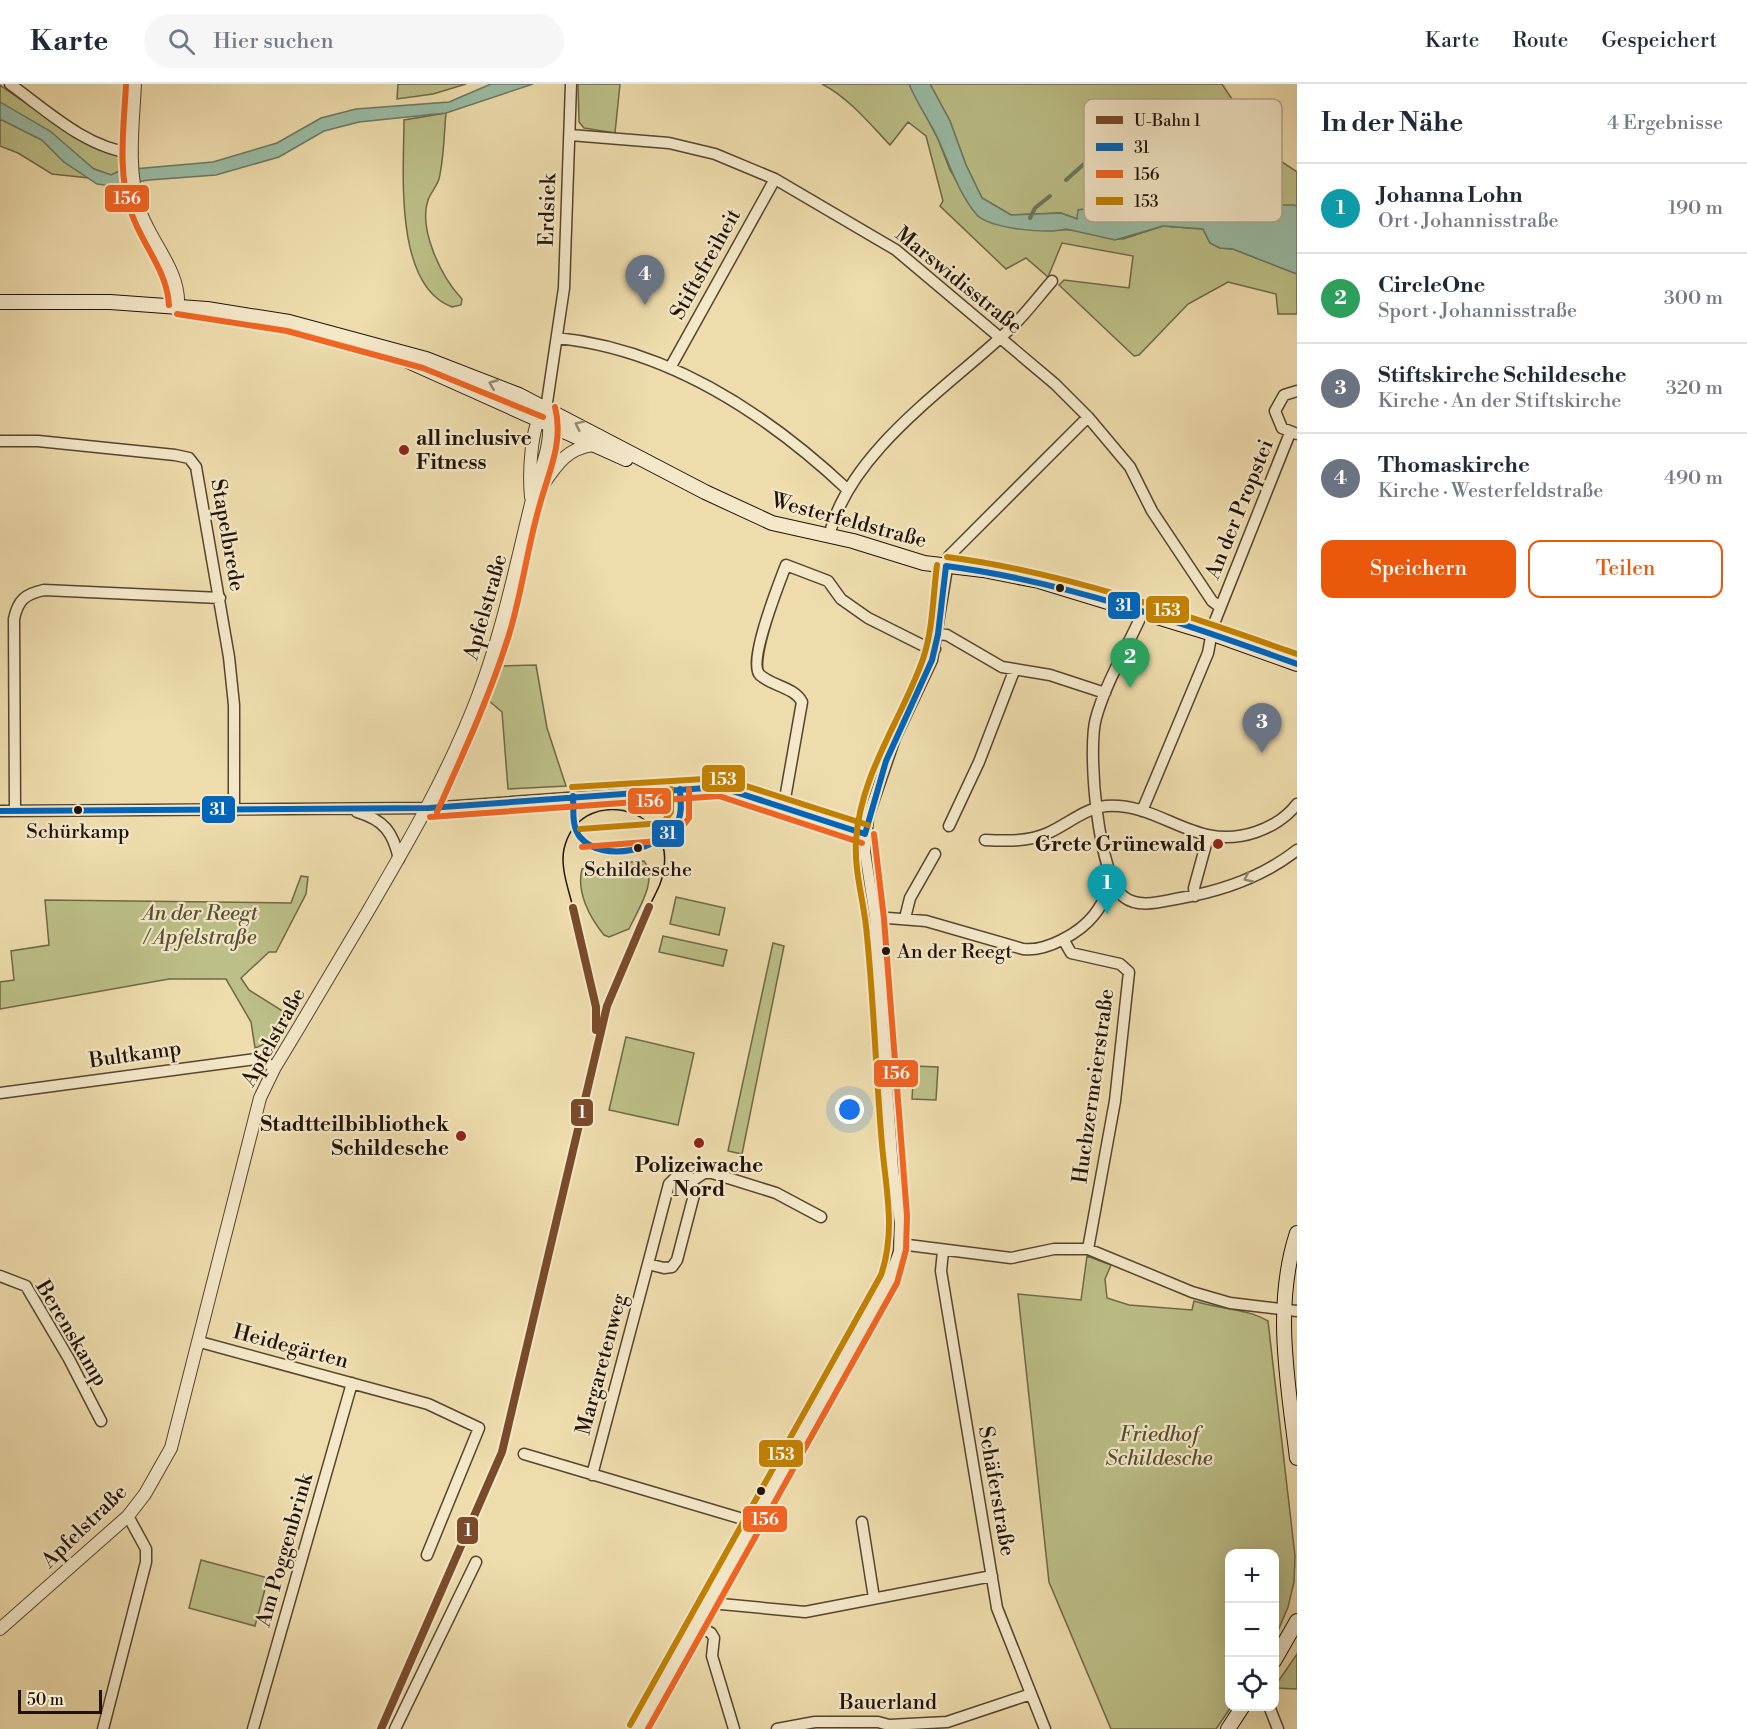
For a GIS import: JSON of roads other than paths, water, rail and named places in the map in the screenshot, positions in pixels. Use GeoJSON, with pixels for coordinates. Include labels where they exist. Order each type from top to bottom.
{"type":"FeatureCollection","features":[{"type":"Feature","properties":{"kind":"main road","name":"Westerfeldstraße"},"geometry":{"type":"LineString","coordinates":[[0,302],[110,302],[178,305],[289,322],[383,349],[544,417],[772,523],[829,536],[924,563],[983,570],[1039,581],[1213,634],[1297,664]]}},
{"type":"Feature","properties":{"kind":"main road","name":"Westerfeldstraße"},"geometry":{"type":"LineString","coordinates":[[544,417],[594,445],[705,492]]}},
{"type":"Feature","properties":{"kind":"main road"},"geometry":{"type":"LineString","coordinates":[[1297,1233],[1290,1263],[1291,1310],[1283,1333],[1297,1458]]}},
{"type":"Feature","properties":{"kind":"main road"},"geometry":{"type":"LineString","coordinates":[[1277,1657],[1297,1621]]}},
{"type":"Feature","properties":{"kind":"main road"},"geometry":{"type":"LineString","coordinates":[[1228,1729],[1241,1711]]}},
{"type":"Feature","properties":{"kind":"street"},"geometry":{"type":"LineString","coordinates":[[10,84],[80,135],[123,152],[132,153]]}},
{"type":"Feature","properties":{"kind":"street"},"geometry":{"type":"LineString","coordinates":[[135,84],[132,153],[139,208],[151,239],[176,280],[178,305]]}},
{"type":"Feature","properties":{"kind":"street","name":"Erdsiek"},"geometry":{"type":"LineString","coordinates":[[557,338],[564,288],[571,84]]}},
{"type":"Feature","properties":{"kind":"street","name":"Marswidisstraße"},"geometry":{"type":"LineString","coordinates":[[570,135],[649,141],[685,146],[715,154],[774,179],[896,250],[1055,384],[1088,417],[1130,467],[1152,511],[1212,601],[1221,607]]}},
{"type":"Feature","properties":{"kind":"street","name":"Stiftsfreiheit"},"geometry":{"type":"LineString","coordinates":[[670,368],[774,179]]}},
{"type":"Feature","properties":{"kind":"street"},"geometry":{"type":"LineString","coordinates":[[829,536],[838,504],[903,424],[1000,338],[1052,281]]}},
{"type":"Feature","properties":{"kind":"street"},"geometry":{"type":"LineString","coordinates":[[544,417],[557,338]]}},
{"type":"Feature","properties":{"kind":"street","name":"Westerfeldstraße"},"geometry":{"type":"LineString","coordinates":[[557,338],[618,349],[670,368],[742,407],[814,460],[848,490]]}},
{"type":"Feature","properties":{"kind":"street","name":"An der Propstei"},"geometry":{"type":"LineString","coordinates":[[1143,811],[1200,674],[1221,607],[1294,434],[1282,428],[1276,420],[1275,411],[1284,395],[1297,391]]}},
{"type":"Feature","properties":{"kind":"street","name":"Apfelstraße"},"geometry":{"type":"LineString","coordinates":[[0,1629],[128,1516],[145,1494],[171,1448],[200,1342],[252,1122],[275,1067],[429,808],[462,736],[489,665],[512,590],[531,501],[543,471],[544,417]]}},
{"type":"Feature","properties":{"kind":"street"},"geometry":{"type":"LineString","coordinates":[[638,1729],[889,1279],[900,1244],[900,1223],[893,1169],[875,917],[866,864],[865,834],[883,770],[928,670],[935,649],[946,566],[954,548],[1088,417]]}},
{"type":"Feature","properties":{"kind":"street","name":"Stapelbrede"},"geometry":{"type":"LineString","coordinates":[[0,441],[38,441],[189,458],[196,467],[220,598],[234,705],[234,811]]}},
{"type":"Feature","properties":{"kind":"street"},"geometry":{"type":"LineString","coordinates":[[531,501],[567,453],[575,448],[594,445]]}},
{"type":"Feature","properties":{"kind":"street"},"geometry":{"type":"LineString","coordinates":[[783,810],[802,702],[795,694],[762,676],[757,667],[764,627],[786,565],[828,581],[841,599],[868,618],[924,646],[935,649]]}},
{"type":"Feature","properties":{"kind":"street"},"geometry":{"type":"LineString","coordinates":[[15,811],[14,619],[17,605],[27,594],[44,590],[220,598]]}},
{"type":"Feature","properties":{"kind":"street"},"geometry":{"type":"LineString","coordinates":[[1142,614],[1105,693],[1095,720],[1092,755],[1097,808],[1107,872],[1114,887],[1124,898],[1144,904],[1195,896],[1244,880],[1297,850]]}},
{"type":"Feature","properties":{"kind":"street"},"geometry":{"type":"LineString","coordinates":[[938,634],[947,635],[991,662],[1014,670],[1050,675],[1105,693]]}},
{"type":"Feature","properties":{"kind":"street"},"geometry":{"type":"LineString","coordinates":[[949,826],[979,762],[1014,670]]}},
{"type":"Feature","properties":{"kind":"street"},"geometry":{"type":"LineString","coordinates":[[0,811],[429,808],[720,787],[738,791],[783,810],[865,834]]}},
{"type":"Feature","properties":{"kind":"street"},"geometry":{"type":"LineString","coordinates":[[985,840],[1023,840],[1046,834],[1097,808],[1107,806],[1143,811],[1208,837],[1227,839],[1260,831],[1273,825],[1297,804]]}},
{"type":"Feature","properties":{"kind":"street"},"geometry":{"type":"LineString","coordinates":[[348,809],[384,824],[396,845],[399,859]]}},
{"type":"Feature","properties":{"kind":"street"},"geometry":{"type":"LineString","coordinates":[[1195,896],[1194,888],[1208,837]]}},
{"type":"Feature","properties":{"kind":"street"},"geometry":{"type":"LineString","coordinates":[[905,918],[910,898],[935,854]]}},
{"type":"Feature","properties":{"kind":"street"},"geometry":{"type":"LineString","coordinates":[[875,917],[905,918],[1030,950],[1045,949],[1063,939],[1093,916],[1108,892],[1114,887]]}},
{"type":"Feature","properties":{"kind":"street","name":"Huchzermeierstraße"},"geometry":{"type":"LineString","coordinates":[[1063,939],[1071,953],[1120,964],[1129,972],[1115,1101],[1088,1249]]}},
{"type":"Feature","properties":{"kind":"street","name":"Bultkamp"},"geometry":{"type":"LineString","coordinates":[[0,1093],[256,1059],[275,1067]]}},
{"type":"Feature","properties":{"kind":"street","name":"Margaretenweg"},"geometry":{"type":"LineString","coordinates":[[592,1474],[669,1184],[682,1176],[692,1181],[704,1173],[712,1173],[776,1194],[822,1217]]}},
{"type":"Feature","properties":{"kind":"street"},"geometry":{"type":"LineString","coordinates":[[648,1264],[664,1268],[672,1267],[677,1260],[695,1191],[692,1181]]}},
{"type":"Feature","properties":{"kind":"street"},"geometry":{"type":"LineString","coordinates":[[900,1244],[1011,1258],[1053,1249],[1088,1249],[1192,1293],[1230,1303],[1291,1310]]}},
{"type":"Feature","properties":{"kind":"street","name":"Schäferstraße"},"geometry":{"type":"LineString","coordinates":[[943,1251],[941,1271],[998,1608],[1045,1729]]}},
{"type":"Feature","properties":{"kind":"street","name":"Berenskamp"},"geometry":{"type":"LineString","coordinates":[[0,1276],[26,1286],[69,1359],[101,1421]]}},
{"type":"Feature","properties":{"kind":"street","name":"Heidegärten"},"geometry":{"type":"LineString","coordinates":[[200,1342],[428,1404],[479,1428],[427,1555]]}},
{"type":"Feature","properties":{"kind":"street","name":"Am Poggenbrink"},"geometry":{"type":"LineString","coordinates":[[253,1729],[352,1383]]}},
{"type":"Feature","properties":{"kind":"street"},"geometry":{"type":"LineString","coordinates":[[524,1454],[753,1522]]}},
{"type":"Feature","properties":{"kind":"street"},"geometry":{"type":"LineString","coordinates":[[103,1729],[146,1562],[146,1549],[128,1516]]}},
{"type":"Feature","properties":{"kind":"street"},"geometry":{"type":"LineString","coordinates":[[862,1522],[874,1598]]}},
{"type":"Feature","properties":{"kind":"street"},"geometry":{"type":"LineString","coordinates":[[395,1729],[476,1562]]}},
{"type":"Feature","properties":{"kind":"street"},"geometry":{"type":"LineString","coordinates":[[710,1598],[721,1604],[805,1612],[992,1576]]}},
{"type":"Feature","properties":{"kind":"street"},"geometry":{"type":"LineString","coordinates":[[695,1624],[714,1638],[712,1656],[734,1729]]}},
{"type":"Feature","properties":{"kind":"street","name":"Bauerland"},"geometry":{"type":"LineString","coordinates":[[777,1729],[815,1722],[878,1722],[889,1727],[947,1722],[1031,1694]]}},
{"type":"Feature","properties":{"kind":"street"},"geometry":{"type":"LineString","coordinates":[[1271,1711],[1278,1729]]}},
{"type":"Feature","properties":{"kind":"waterway"},"geometry":{"type":"LineString","coordinates":[[1066,180],[1084,164]]}},
{"type":"Feature","properties":{"kind":"waterway"},"geometry":{"type":"LineString","coordinates":[[1030,218],[1035,208],[1050,196]]}},
{"type":"Feature","properties":{"kind":"tram line"},"geometry":{"type":"LineString","coordinates":[[573,908],[564,871],[564,849],[573,829],[587,816],[605,810],[623,810],[640,817],[654,829],[663,846],[663,873],[649,907]]}},
{"type":"Feature","properties":{"kind":"metro line","name":"1"},"geometry":{"type":"LineString","coordinates":[[381,1729],[502,1452],[607,1006],[649,907]]}},
{"type":"Feature","properties":{"kind":"metro line","name":"1"},"geometry":{"type":"LineString","coordinates":[[573,908],[596,1007],[596,1030]]}},
{"type":"Feature","properties":{"kind":"place","name":"Thomaskirche"},"geometry":{"type":"Point","coordinates":[645,305]}},
{"type":"Feature","properties":{"kind":"place","name":"all inclusive Fitness"},"geometry":{"type":"Point","coordinates":[404,450]}},
{"type":"Feature","properties":{"kind":"place","name":"CircleOne"},"geometry":{"type":"Point","coordinates":[1130,688]}},
{"type":"Feature","properties":{"kind":"place","name":"Stiftskirche Schildesche"},"geometry":{"type":"Point","coordinates":[1262,753]}},
{"type":"Feature","properties":{"kind":"place","name":"Schürkamp"},"geometry":{"type":"Point","coordinates":[78,810]}},
{"type":"Feature","properties":{"kind":"place","name":"Grete Grünewald"},"geometry":{"type":"Point","coordinates":[1218,844]}},
{"type":"Feature","properties":{"kind":"place","name":"Schildesche"},"geometry":{"type":"Point","coordinates":[638,848]}},
{"type":"Feature","properties":{"kind":"place","name":"Johanna Lohn"},"geometry":{"type":"Point","coordinates":[1107,914]}},
{"type":"Feature","properties":{"kind":"place","name":"An der Reegt"},"geometry":{"type":"Point","coordinates":[886,951]}},
{"type":"Feature","properties":{"kind":"place","name":"Stadtteilbibliothek Schildesche"},"geometry":{"type":"Point","coordinates":[461,1136]}},
{"type":"Feature","properties":{"kind":"place","name":"Polizeiwache Nord"},"geometry":{"type":"Point","coordinates":[699,1143]}},
{"type":"Feature","properties":{"kind":"park label","name":"An der Reegt / Apfelstraße"},"geometry":{"type":"Point","coordinates":[200,925]}},
{"type":"Feature","properties":{"kind":"park label","name":"Friedhof Schildesche"},"geometry":{"type":"Point","coordinates":[1159,1446]}}]}
